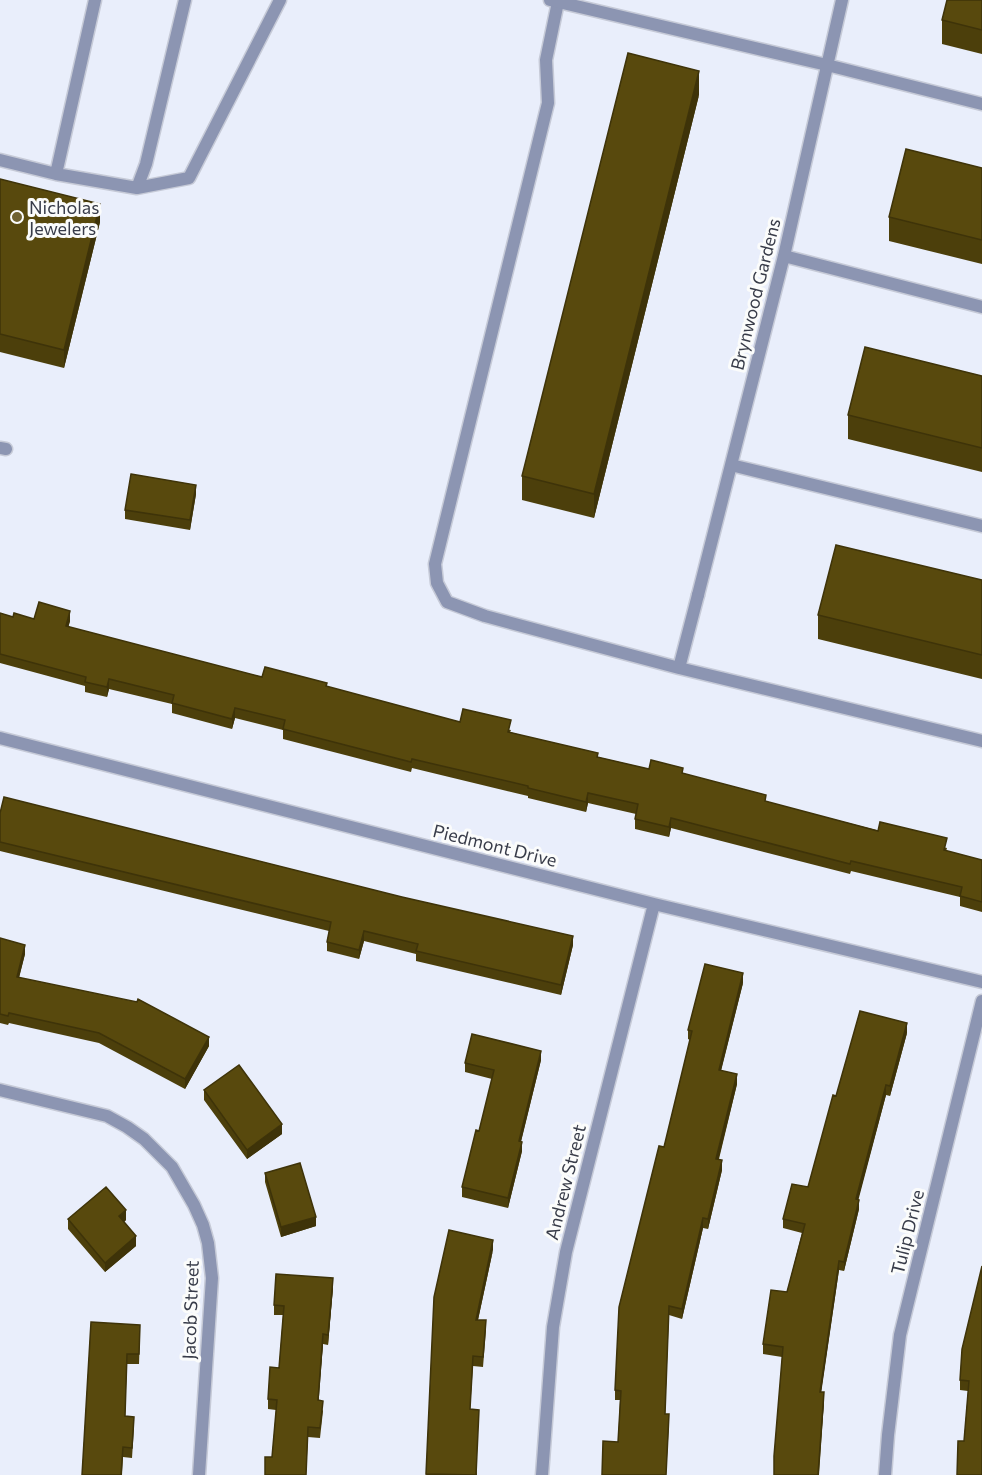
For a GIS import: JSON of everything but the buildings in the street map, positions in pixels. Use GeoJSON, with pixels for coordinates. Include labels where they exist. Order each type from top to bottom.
{"type":"FeatureCollection","features":[{"type":"Feature","properties":{"kind":"street"},"geometry":{"type":"LineString","coordinates":[[56,174],[95,0]]}},
{"type":"Feature","properties":{"kind":"street"},"geometry":{"type":"LineString","coordinates":[[137,188],[146,164],[186,0]]}},
{"type":"Feature","properties":{"kind":"street"},"geometry":{"type":"LineString","coordinates":[[0,160],[56,174],[137,188],[189,178],[280,0]]}},
{"type":"Feature","properties":{"kind":"street","name":"Brynwood Gardens"},"geometry":{"type":"LineString","coordinates":[[679,668],[784,256],[842,0]]}},
{"type":"Feature","properties":{"kind":"street"},"geometry":{"type":"LineString","coordinates":[[982,104],[554,1],[546,60],[548,103],[435,564],[437,583],[447,603],[485,616],[679,668],[982,741]]}},
{"type":"Feature","properties":{"kind":"street"},"geometry":{"type":"LineString","coordinates":[[784,256],[982,307]]}},
{"type":"Feature","properties":{"kind":"street"},"geometry":{"type":"LineString","coordinates":[[731,465],[982,526]]}},
{"type":"Feature","properties":{"kind":"street","name":"Piedmont Drive"},"geometry":{"type":"LineString","coordinates":[[0,738],[654,904],[982,982]]}},
{"type":"Feature","properties":{"kind":"street","name":"Andrew Street"},"geometry":{"type":"LineString","coordinates":[[542,1475],[553,1327],[566,1252],[654,904]]}},
{"type":"Feature","properties":{"kind":"street","name":"Tulip Drive"},"geometry":{"type":"LineString","coordinates":[[885,1475],[900,1335],[982,1001]]}},
{"type":"Feature","properties":{"kind":"street","name":"Jacob Street"},"geometry":{"type":"LineString","coordinates":[[0,1090],[107,1116],[127,1127],[172,1167],[194,1205],[208,1243],[212,1278],[199,1475]]}},
{"type":"Feature","properties":{"kind":"place","name":"Nicholas Jewelers"},"geometry":{"type":"Point","coordinates":[17,217]}}]}
